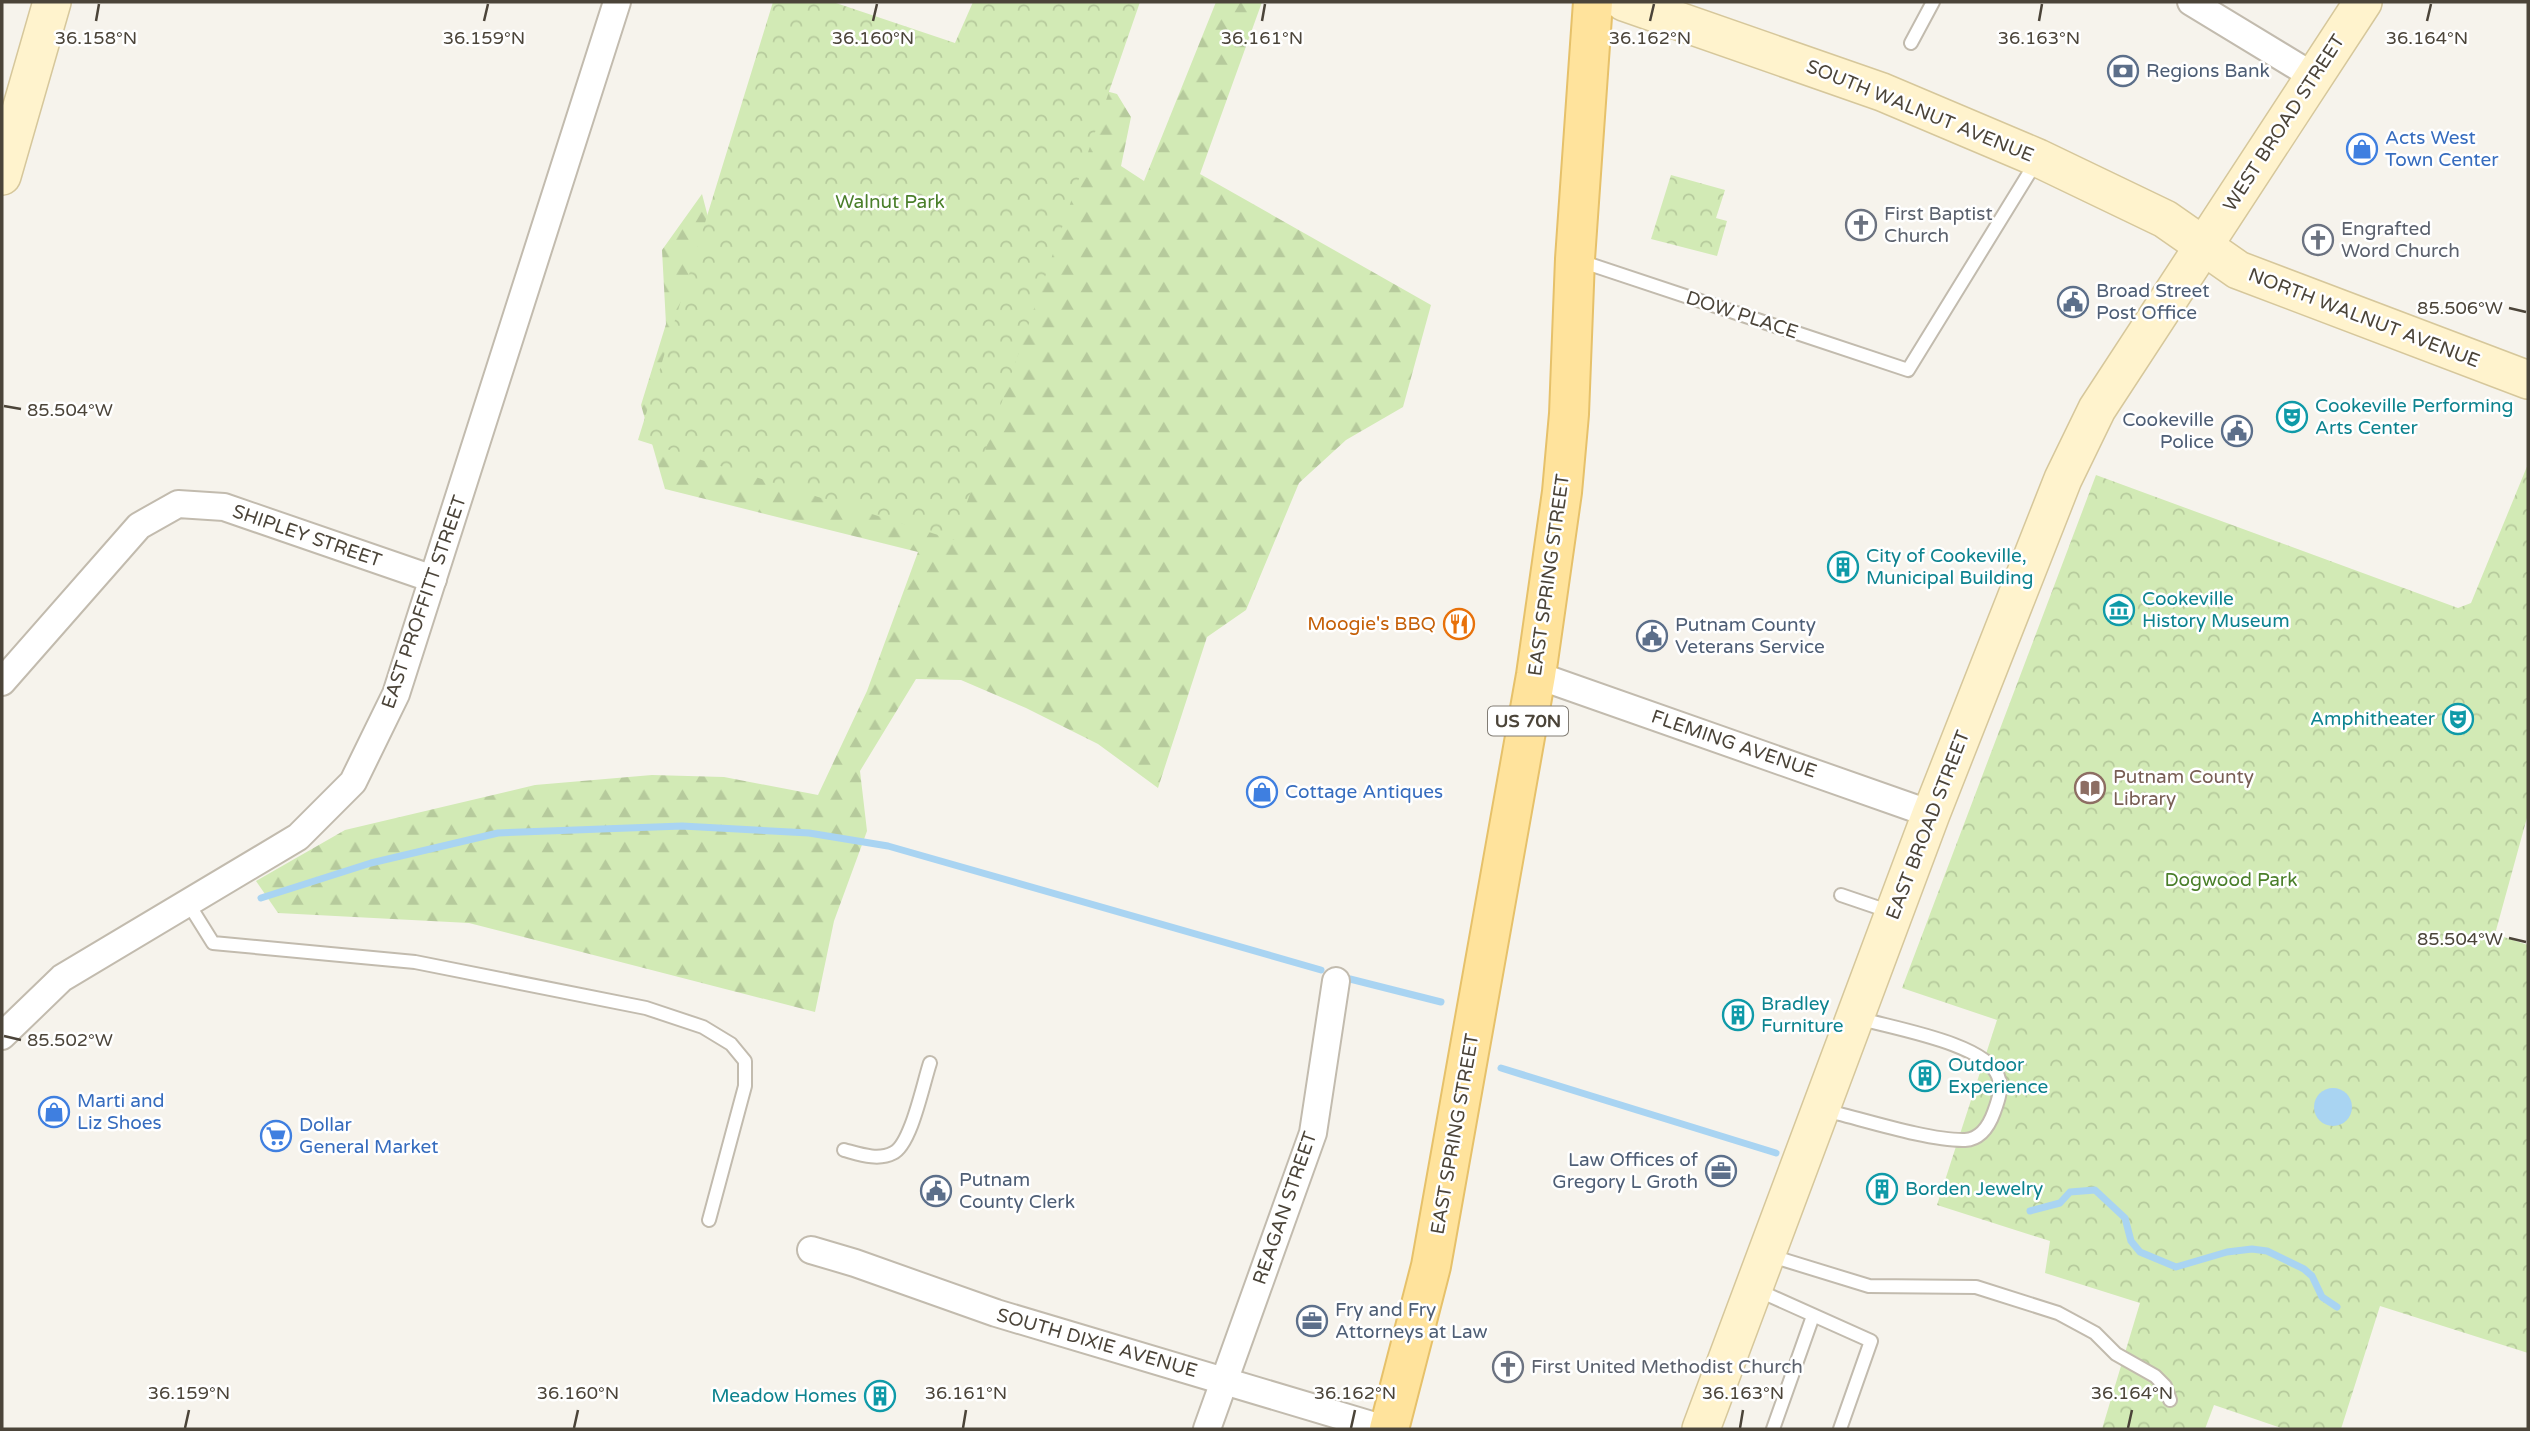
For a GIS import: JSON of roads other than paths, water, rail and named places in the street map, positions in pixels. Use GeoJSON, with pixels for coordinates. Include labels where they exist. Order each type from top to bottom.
{"type":"FeatureCollection","features":[{"type":"Feature","properties":{"kind":"main road","name":"EAST SPRING STREET"},"geometry":{"type":"LineString","coordinates":[[1387,1429],[1431,1266],[1535,675],[1562,492],[1593,2]]}},
{"type":"Feature","properties":{"kind":"street"},"geometry":{"type":"LineString","coordinates":[[2,176],[52,2]]}},
{"type":"Feature","properties":{"kind":"street","name":"SOUTH WALNUT AVENUE"},"geometry":{"type":"LineString","coordinates":[[1624,2],[1868,86],[2038,158],[2165,219],[2205,244]]}},
{"type":"Feature","properties":{"kind":"street"},"geometry":{"type":"LineString","coordinates":[[2191,2],[2313,76]]}},
{"type":"Feature","properties":{"kind":"street","name":"WEST BROAD STREET"},"geometry":{"type":"LineString","coordinates":[[2205,244],[2363,2]]}},
{"type":"Feature","properties":{"kind":"street","name":"EAST PROFFITT STREET"},"geometry":{"type":"LineString","coordinates":[[2,1036],[62,978],[298,837],[353,782],[396,694],[612,3]]}},
{"type":"Feature","properties":{"kind":"street","name":"NORTH WALNUT AVENUE"},"geometry":{"type":"LineString","coordinates":[[2205,244],[2238,270],[2528,380]]}},
{"type":"Feature","properties":{"kind":"street","name":"EAST BROAD STREET"},"geometry":{"type":"LineString","coordinates":[[1701,1429],[1931,814],[2058,490],[2088,424],[2205,244]]}},
{"type":"Feature","properties":{"kind":"street","name":"SHIPLEY STREET"},"geometry":{"type":"LineString","coordinates":[[2,682],[139,526],[178,505],[224,508],[433,579]]}},
{"type":"Feature","properties":{"kind":"street","name":"FLEMING AVENUE"},"geometry":{"type":"LineString","coordinates":[[1535,675],[1931,814]]}},
{"type":"Feature","properties":{"kind":"street","name":"REAGAN STREET"},"geometry":{"type":"LineString","coordinates":[[1207,1429],[1313,1133],[1336,981]]}},
{"type":"Feature","properties":{"kind":"street","name":"SOUTH DIXIE AVENUE"},"geometry":{"type":"LineString","coordinates":[[811,1250],[855,1262],[996,1313],[1387,1429]]}},
{"type":"Feature","properties":{"kind":"lane"},"geometry":{"type":"LineString","coordinates":[[1910,43],[1933,2]]}},
{"type":"Feature","properties":{"kind":"lane","name":"DOW PLACE"},"geometry":{"type":"LineString","coordinates":[[1575,259],[1908,370],[2038,158]]}},
{"type":"Feature","properties":{"kind":"lane"},"geometry":{"type":"LineString","coordinates":[[1841,895],[1895,913]]}},
{"type":"Feature","properties":{"kind":"lane"},"geometry":{"type":"LineString","coordinates":[[188,903],[214,943],[442,968],[646,1008],[703,1027],[731,1044],[745,1061],[745,1086],[709,1220]]}},
{"type":"Feature","properties":{"kind":"lane"},"geometry":{"type":"LineString","coordinates":[[1820,1110],[1947,1139],[1969,1140],[1984,1132],[1992,1118],[1999,1078],[1990,1063],[1973,1051],[1855,1017]]}},
{"type":"Feature","properties":{"kind":"lane"},"geometry":{"type":"LineString","coordinates":[[844,1150],[876,1157],[892,1154],[904,1145],[930,1063]]}},
{"type":"Feature","properties":{"kind":"lane"},"geometry":{"type":"LineString","coordinates":[[1765,1254],[1869,1286],[1976,1287],[2058,1313],[2095,1333],[2116,1354],[2155,1376],[2165,1386],[2169,1400]]}},
{"type":"Feature","properties":{"kind":"lane"},"geometry":{"type":"LineString","coordinates":[[1752,1288],[1871,1340],[1840,1429]]}},
{"type":"Feature","properties":{"kind":"lane"},"geometry":{"type":"LineString","coordinates":[[1773,1429],[1813,1316]]}},
{"type":"Feature","properties":{"kind":"water"},"geometry":{"type":"Polygon","coordinates":[[[2333,1088],[2347,1093],[2352,1107],[2347,1121],[2333,1126],[2319,1121],[2314,1107],[2319,1093],[2333,1088]]]}},
{"type":"Feature","properties":{"kind":"waterway"},"geometry":{"type":"LineString","coordinates":[[261,898],[371,863],[498,833],[682,826],[809,833],[888,846],[1321,970]]}},
{"type":"Feature","properties":{"kind":"waterway"},"geometry":{"type":"LineString","coordinates":[[1350,979],[1441,1002]]}},
{"type":"Feature","properties":{"kind":"waterway"},"geometry":{"type":"LineString","coordinates":[[1501,1068],[1776,1153]]}},
{"type":"Feature","properties":{"kind":"waterway"},"geometry":{"type":"LineString","coordinates":[[2030,1211],[2060,1203],[2070,1192],[2095,1190],[2125,1218],[2131,1241],[2140,1252],[2176,1267],[2227,1252],[2252,1249],[2267,1251],[2304,1269],[2312,1276],[2322,1297],[2337,1307]]}},
{"type":"Feature","properties":{"kind":"place","name":"Regions Bank"},"geometry":{"type":"Point","coordinates":[2123,71]}},
{"type":"Feature","properties":{"kind":"place","name":"Acts West Town Center"},"geometry":{"type":"Point","coordinates":[2362,149]}},
{"type":"Feature","properties":{"kind":"place","name":"First Baptist Church"},"geometry":{"type":"Point","coordinates":[1861,225]}},
{"type":"Feature","properties":{"kind":"place","name":"Engrafted Word Church"},"geometry":{"type":"Point","coordinates":[2318,240]}},
{"type":"Feature","properties":{"kind":"place","name":"Broad Street Post Office"},"geometry":{"type":"Point","coordinates":[2073,302]}},
{"type":"Feature","properties":{"kind":"place","name":"Cookeville Performing Arts Center"},"geometry":{"type":"Point","coordinates":[2292,417]}},
{"type":"Feature","properties":{"kind":"place","name":"Cookeville Police"},"geometry":{"type":"Point","coordinates":[2237,431]}},
{"type":"Feature","properties":{"kind":"place","name":"City of Cookeville, Municipal Building"},"geometry":{"type":"Point","coordinates":[1843,567]}},
{"type":"Feature","properties":{"kind":"place","name":"Cookeville History Museum"},"geometry":{"type":"Point","coordinates":[2119,610]}},
{"type":"Feature","properties":{"kind":"place","name":"Moogie's BBQ"},"geometry":{"type":"Point","coordinates":[1459,624]}},
{"type":"Feature","properties":{"kind":"place","name":"Putnam County Veterans Service"},"geometry":{"type":"Point","coordinates":[1652,636]}},
{"type":"Feature","properties":{"kind":"place","name":"Amphitheater"},"geometry":{"type":"Point","coordinates":[2458,719]}},
{"type":"Feature","properties":{"kind":"place","name":"Putnam County Library"},"geometry":{"type":"Point","coordinates":[2090,788]}},
{"type":"Feature","properties":{"kind":"place","name":"Cottage Antiques"},"geometry":{"type":"Point","coordinates":[1262,792]}},
{"type":"Feature","properties":{"kind":"place","name":"Bradley Furniture"},"geometry":{"type":"Point","coordinates":[1738,1015]}},
{"type":"Feature","properties":{"kind":"place","name":"Outdoor Experience"},"geometry":{"type":"Point","coordinates":[1925,1076]}},
{"type":"Feature","properties":{"kind":"place","name":"Marti and Liz Shoes"},"geometry":{"type":"Point","coordinates":[54,1112]}},
{"type":"Feature","properties":{"kind":"place","name":"Dollar General Market"},"geometry":{"type":"Point","coordinates":[276,1136]}},
{"type":"Feature","properties":{"kind":"place","name":"Law Offices of Gregory L Groth"},"geometry":{"type":"Point","coordinates":[1721,1171]}},
{"type":"Feature","properties":{"kind":"place","name":"Borden Jewelry"},"geometry":{"type":"Point","coordinates":[1882,1189]}},
{"type":"Feature","properties":{"kind":"place","name":"Putnam County Clerk"},"geometry":{"type":"Point","coordinates":[936,1191]}},
{"type":"Feature","properties":{"kind":"place","name":"Fry and Fry Attorneys at Law"},"geometry":{"type":"Point","coordinates":[1312,1321]}},
{"type":"Feature","properties":{"kind":"place","name":"First United Methodist Church"},"geometry":{"type":"Point","coordinates":[1508,1367]}},
{"type":"Feature","properties":{"kind":"place","name":"Meadow Homes"},"geometry":{"type":"Point","coordinates":[880,1396]}},
{"type":"Feature","properties":{"kind":"park label","name":"Walnut Park"},"geometry":{"type":"Point","coordinates":[890,202]}},
{"type":"Feature","properties":{"kind":"park label","name":"Dogwood Park"},"geometry":{"type":"Point","coordinates":[2231,880]}}]}
